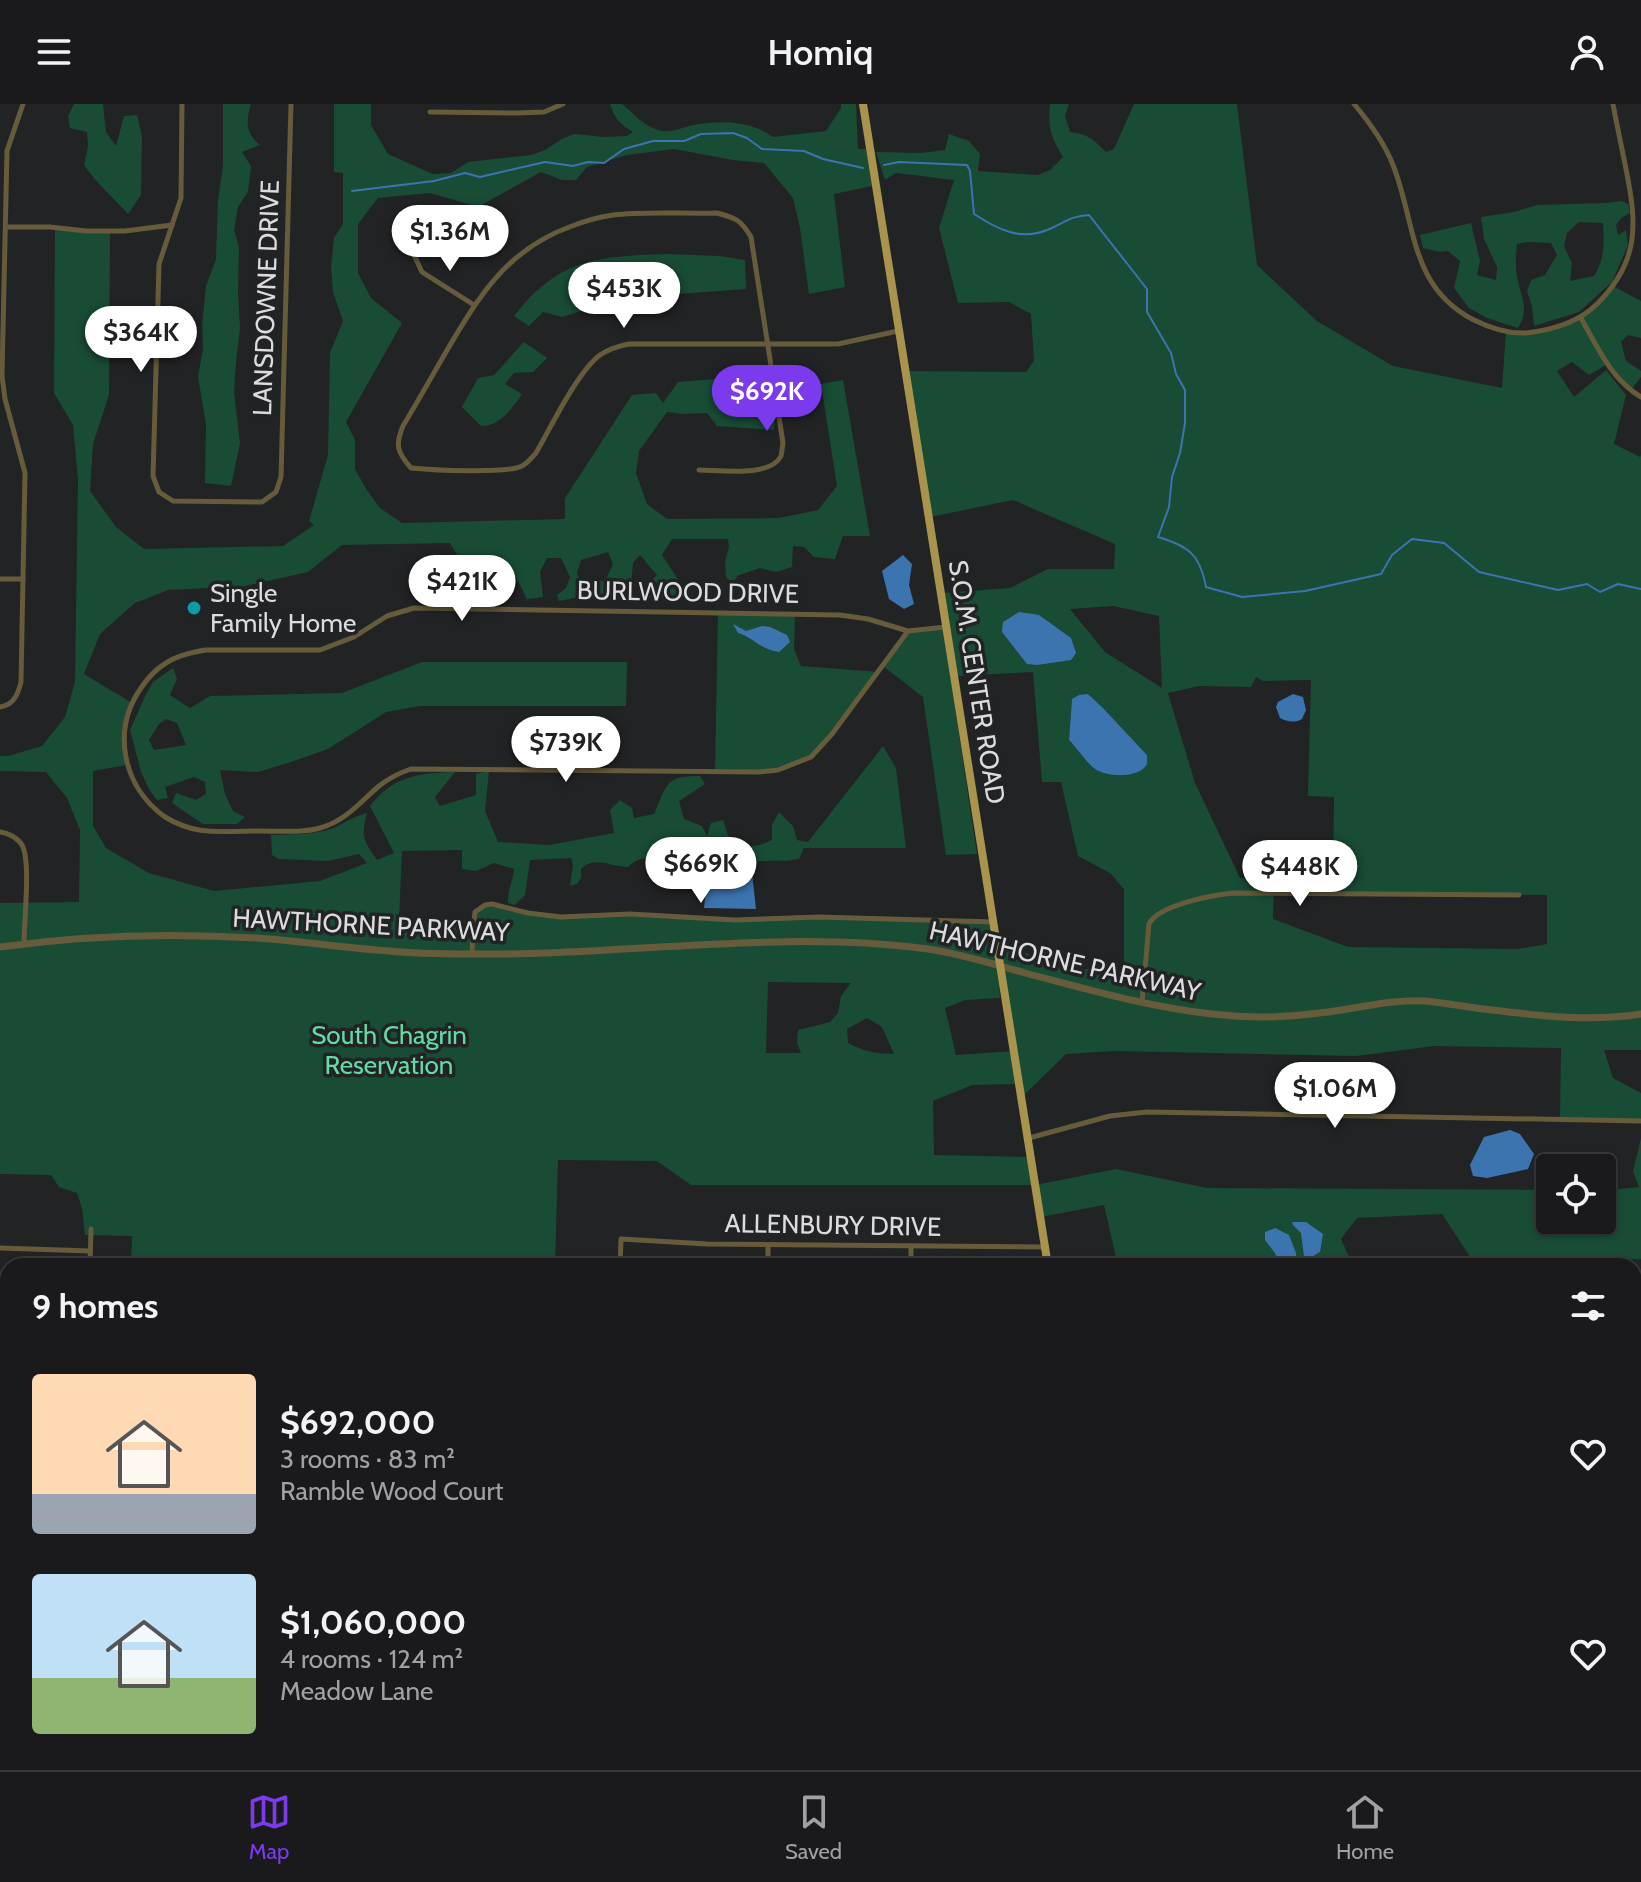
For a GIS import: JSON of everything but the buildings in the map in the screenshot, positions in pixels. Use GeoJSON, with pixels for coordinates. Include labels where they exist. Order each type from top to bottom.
{"type":"FeatureCollection","features":[{"type":"Feature","properties":{"kind":"main road","name":"S.O.M. CENTER ROAD"},"geometry":{"type":"LineString","coordinates":[[863,104],[1047,1258]]}},
{"type":"Feature","properties":{"kind":"street"},"geometry":{"type":"LineString","coordinates":[[0,707],[17,697],[21,682],[25,473],[2,376],[7,151],[23,104]]}},
{"type":"Feature","properties":{"kind":"street"},"geometry":{"type":"LineString","coordinates":[[6,227],[125,231],[172,225],[181,198],[182,104]]}},
{"type":"Feature","properties":{"kind":"street","name":"LANSDOWNE DRIVE"},"geometry":{"type":"LineString","coordinates":[[172,225],[159,264],[153,476],[159,492],[173,501],[262,502],[276,492],[281,477],[291,104]]}},
{"type":"Feature","properties":{"kind":"street"},"geometry":{"type":"LineString","coordinates":[[430,112],[544,112],[563,104]]}},
{"type":"Feature","properties":{"kind":"street"},"geometry":{"type":"LineString","coordinates":[[1354,104],[1371,124],[1392,161],[1413,241],[1433,286],[1462,314],[1499,330],[1519,333],[1541,331],[1581,318],[1613,286],[1626,265],[1637,209],[1613,104]]}},
{"type":"Feature","properties":{"kind":"street"},"geometry":{"type":"LineString","coordinates":[[699,470],[761,470],[773,465],[780,457],[783,443],[766,344],[751,237],[743,224],[733,217],[717,213],[613,215],[585,221],[541,240],[507,264],[474,305],[398,439],[400,454],[411,468],[512,470],[526,465],[536,453],[587,366],[616,346],[629,344],[766,344],[838,344],[900,330]]}},
{"type":"Feature","properties":{"kind":"street"},"geometry":{"type":"LineString","coordinates":[[413,253],[422,272],[474,305]]}},
{"type":"Feature","properties":{"kind":"street"},"geometry":{"type":"LineString","coordinates":[[1581,318],[1609,370],[1630,391],[1641,397]]}},
{"type":"Feature","properties":{"kind":"street"},"geometry":{"type":"LineString","coordinates":[[0,579],[23,579]]}},
{"type":"Feature","properties":{"kind":"street","name":"BURLWOOD DRIVE"},"geometry":{"type":"LineString","coordinates":[[414,608],[840,615],[868,619],[908,631],[832,734],[811,757],[778,770],[411,769],[380,785],[352,812],[323,828],[219,831],[179,824],[155,808],[130,776],[125,758],[127,715],[134,697],[148,678],[165,663],[188,653],[206,650],[320,650],[354,637],[387,616],[414,608]]}},
{"type":"Feature","properties":{"kind":"street"},"geometry":{"type":"LineString","coordinates":[[908,631],[947,627]]}},
{"type":"Feature","properties":{"kind":"street"},"geometry":{"type":"LineString","coordinates":[[0,832],[21,843],[26,858],[24,943]]}},
{"type":"Feature","properties":{"kind":"street"},"geometry":{"type":"LineString","coordinates":[[1142,1003],[1152,918],[1198,898],[1233,893],[1519,895]]}},
{"type":"Feature","properties":{"kind":"street"},"geometry":{"type":"LineString","coordinates":[[472,954],[475,912],[492,904],[561,917],[630,914],[735,920],[818,917],[995,922]]}},
{"type":"Feature","properties":{"kind":"street","name":"HAWTHORNE PARKWAY"},"geometry":{"type":"LineString","coordinates":[[0,947],[156,935],[259,938],[394,952],[472,954],[569,954],[762,943],[840,943],[932,950],[1142,1003],[1214,1014],[1314,1014],[1409,1001],[1512,1013],[1603,1019],[1641,1014]]}},
{"type":"Feature","properties":{"kind":"street"},"geometry":{"type":"LineString","coordinates":[[1029,1138],[1110,1116],[1147,1112],[1641,1121]]}},
{"type":"Feature","properties":{"kind":"street"},"geometry":{"type":"LineString","coordinates":[[90,1258],[91,1229]]}},
{"type":"Feature","properties":{"kind":"street","name":"ALLENBURY DRIVE"},"geometry":{"type":"LineString","coordinates":[[620,1258],[621,1239],[707,1244],[1045,1247]]}},
{"type":"Feature","properties":{"kind":"street"},"geometry":{"type":"LineString","coordinates":[[768,1245],[768,1258]]}},
{"type":"Feature","properties":{"kind":"street"},"geometry":{"type":"LineString","coordinates":[[911,1246],[911,1258]]}},
{"type":"Feature","properties":{"kind":"street"},"geometry":{"type":"LineString","coordinates":[[0,1248],[90,1251]]}},
{"type":"Feature","properties":{"kind":"green space"},"geometry":{"type":"Polygon","coordinates":[[[74,104],[103,104],[106,132],[116,146],[124,116],[137,115],[142,136],[141,195],[128,214],[84,165],[87,132],[70,128],[68,116],[74,104]]]}},
{"type":"Feature","properties":{"kind":"green space"},"geometry":{"type":"Polygon","coordinates":[[[223,104],[251,104],[248,126],[260,145],[242,152],[251,166],[248,192],[238,207],[234,230],[239,247],[240,328],[234,392],[240,443],[231,486],[205,483],[206,424],[198,377],[203,349],[206,286],[216,259],[218,199],[223,166],[223,104]]]}},
{"type":"Feature","properties":{"kind":"green space","name":"South Chagrin Reservation"},"geometry":{"type":"Polygon","coordinates":[[[334,104],[371,104],[371,125],[388,154],[433,174],[451,173],[468,162],[531,155],[574,134],[604,137],[627,136],[633,132],[618,121],[610,104],[622,104],[648,126],[662,131],[725,122],[755,128],[773,137],[826,131],[841,104],[856,104],[858,149],[866,149],[872,186],[834,194],[845,287],[809,294],[793,198],[764,163],[674,149],[627,155],[587,167],[576,180],[562,180],[541,172],[478,207],[430,193],[378,198],[358,224],[358,273],[371,298],[402,323],[346,422],[355,440],[355,469],[366,489],[380,508],[402,523],[565,519],[565,498],[632,395],[656,393],[663,403],[678,382],[727,378],[764,394],[775,419],[774,430],[717,426],[707,413],[667,412],[639,451],[636,473],[647,504],[667,519],[779,518],[818,510],[837,486],[821,384],[843,380],[870,536],[843,536],[835,559],[814,557],[804,547],[793,546],[792,567],[776,572],[760,568],[737,576],[733,584],[726,577],[728,539],[672,539],[662,555],[690,598],[673,602],[639,593],[641,583],[649,583],[657,575],[640,555],[633,563],[630,595],[617,600],[591,591],[590,580],[605,581],[613,564],[608,552],[581,560],[577,573],[583,590],[580,597],[559,601],[557,595],[566,588],[570,577],[561,558],[547,558],[540,572],[543,597],[527,599],[509,563],[489,561],[477,598],[466,597],[454,591],[462,566],[450,543],[342,545],[308,572],[245,586],[168,590],[135,603],[100,634],[84,674],[132,703],[125,736],[127,765],[93,771],[93,826],[106,848],[149,873],[214,891],[320,881],[367,863],[359,854],[328,861],[279,859],[272,855],[271,835],[324,831],[367,813],[364,838],[377,860],[394,853],[370,806],[388,788],[418,775],[455,772],[435,797],[440,806],[476,795],[476,774],[489,771],[485,811],[498,842],[549,845],[614,833],[610,810],[620,800],[632,808],[634,818],[654,814],[668,784],[679,778],[700,776],[705,784],[679,801],[684,819],[702,826],[707,836],[711,823],[723,820],[734,843],[744,846],[762,844],[772,840],[772,825],[779,812],[793,826],[797,840],[808,842],[883,746],[896,768],[906,848],[804,848],[799,859],[756,862],[735,872],[708,871],[702,863],[670,864],[646,858],[628,867],[592,863],[581,869],[581,878],[577,884],[570,886],[571,858],[530,860],[525,895],[515,905],[508,903],[514,869],[494,863],[476,871],[462,869],[462,850],[402,851],[399,920],[473,922],[474,916],[485,905],[544,915],[995,922],[998,944],[1003,947],[1083,969],[1124,970],[1124,889],[1110,873],[1078,856],[1061,782],[1042,782],[1033,672],[955,676],[943,593],[1010,588],[1048,569],[1114,569],[1115,544],[1013,500],[930,517],[907,371],[1026,372],[1034,361],[1031,314],[1009,302],[958,303],[939,228],[954,180],[896,173],[885,180],[876,152],[945,150],[949,134],[969,141],[980,154],[978,171],[1038,175],[1050,170],[1063,157],[1051,132],[1050,104],[1069,104],[1065,116],[1070,132],[1090,138],[1106,152],[1114,149],[1134,104],[1237,104],[1257,265],[1317,321],[1393,366],[1502,388],[1506,331],[1541,331],[1581,318],[1613,286],[1641,301],[1641,338],[1628,335],[1621,342],[1626,361],[1641,371],[1641,377],[1630,391],[1606,365],[1589,375],[1572,362],[1557,371],[1574,397],[1606,370],[1626,395],[1614,444],[1641,455],[1641,1050],[1604,1050],[1613,1078],[1641,1093],[1641,1121],[1560,1120],[1561,1048],[1434,1046],[1356,1056],[1114,1051],[1066,1054],[1022,1097],[1020,1084],[972,1085],[933,1101],[934,1155],[1032,1157],[1036,1185],[691,1185],[657,1161],[558,1160],[555,1258],[131,1258],[132,1236],[85,1235],[77,1193],[59,1187],[51,1175],[0,1174],[0,903],[79,902],[80,830],[67,798],[46,772],[0,771],[0,756],[42,746],[65,717],[75,682],[78,479],[73,425],[54,393],[55,228],[110,231],[109,395],[93,444],[90,491],[116,527],[144,549],[283,546],[314,525],[309,521],[328,455],[330,353],[343,321],[333,292],[331,267],[334,238],[343,224],[343,173],[334,172],[334,104]],[[1113,606],[1070,609],[1105,652],[1162,688],[1159,616],[1113,606]],[[1256,677],[1251,687],[1199,686],[1168,693],[1195,783],[1240,878],[1274,879],[1273,919],[1348,947],[1518,949],[1547,944],[1547,895],[1333,893],[1334,797],[1308,796],[1311,680],[1263,681],[1256,677]],[[1088,694],[1072,700],[1069,740],[1096,770],[1147,755],[1088,694]],[[768,982],[766,1053],[801,1053],[797,1043],[798,1030],[830,1022],[838,1013],[841,996],[851,983],[768,982]],[[999,985],[1000,998],[965,1000],[945,1008],[956,1055],[1015,1051],[999,985]],[[867,1018],[847,1029],[848,1043],[870,1052],[894,1054],[882,1027],[867,1018]]]}},
{"type":"Feature","properties":{"kind":"green space"},"geometry":{"type":"Polygon","coordinates":[[[1622,201],[1628,204],[1630,213],[1616,225],[1618,235],[1626,230],[1628,245],[1612,282],[1579,312],[1534,326],[1527,291],[1531,280],[1545,275],[1557,255],[1551,243],[1517,244],[1516,273],[1524,309],[1518,328],[1487,318],[1469,308],[1454,288],[1460,261],[1448,251],[1423,248],[1420,235],[1471,223],[1480,261],[1477,275],[1496,280],[1497,267],[1484,239],[1481,217],[1537,205],[1622,201]],[[1579,222],[1567,233],[1564,246],[1572,263],[1570,281],[1594,276],[1598,270],[1602,257],[1603,223],[1579,222]]]}},
{"type":"Feature","properties":{"kind":"green space"},"geometry":{"type":"Polygon","coordinates":[[[667,254],[745,260],[746,289],[651,296],[607,303],[562,317],[543,312],[529,326],[514,316],[536,291],[569,269],[600,259],[667,254]]]}},
{"type":"Feature","properties":{"kind":"green space"},"geometry":{"type":"Polygon","coordinates":[[[524,342],[547,358],[533,372],[514,373],[505,384],[522,394],[500,420],[481,426],[462,407],[478,378],[494,375],[524,342]]]}},
{"type":"Feature","properties":{"kind":"green space"},"geometry":{"type":"Polygon","coordinates":[[[718,613],[795,614],[794,649],[801,666],[879,672],[811,757],[778,770],[715,771],[718,613]]]}},
{"type":"Feature","properties":{"kind":"green space"},"geometry":{"type":"Polygon","coordinates":[[[943,628],[977,854],[946,855],[923,697],[883,666],[908,631],[943,628]]]}},
{"type":"Feature","properties":{"kind":"green space"},"geometry":{"type":"Polygon","coordinates":[[[422,662],[627,662],[626,706],[420,706],[386,712],[328,749],[291,762],[258,772],[220,770],[225,794],[233,811],[245,817],[237,824],[203,824],[172,803],[176,793],[196,800],[206,794],[205,782],[194,777],[165,787],[168,798],[157,800],[141,772],[130,730],[153,682],[173,668],[177,679],[170,695],[190,708],[210,696],[342,693],[422,662]],[[166,719],[159,724],[149,740],[154,750],[186,745],[177,723],[166,719]]]}},
{"type":"Feature","properties":{"kind":"green space"},"geometry":{"type":"Polygon","coordinates":[[[1641,1138],[1641,1258],[1472,1258],[1442,1214],[1357,1218],[1341,1239],[1349,1258],[1116,1258],[1104,1205],[1041,1217],[1036,1185],[1116,1169],[1207,1188],[1536,1190],[1536,1234],[1616,1234],[1616,1189],[1639,1187],[1633,1171],[1641,1138]]]}},
{"type":"Feature","properties":{"kind":"water"},"geometry":{"type":"Polygon","coordinates":[[[903,555],[912,564],[909,585],[914,604],[904,609],[889,599],[882,571],[903,555]]]}},
{"type":"Feature","properties":{"kind":"water"},"geometry":{"type":"Polygon","coordinates":[[[1019,612],[1039,615],[1071,638],[1076,653],[1071,660],[1027,664],[1002,632],[1003,622],[1019,612]]]}},
{"type":"Feature","properties":{"kind":"water"},"geometry":{"type":"Polygon","coordinates":[[[733,624],[746,631],[770,627],[787,635],[790,642],[779,652],[772,650],[738,633],[733,624]]]}},
{"type":"Feature","properties":{"kind":"water"},"geometry":{"type":"Polygon","coordinates":[[[1088,694],[1147,755],[1147,765],[1140,771],[1121,775],[1100,772],[1069,740],[1072,699],[1088,694]]]}},
{"type":"Feature","properties":{"kind":"water"},"geometry":{"type":"Polygon","coordinates":[[[1293,694],[1303,697],[1306,710],[1302,719],[1291,722],[1280,718],[1276,707],[1278,702],[1293,694]]]}},
{"type":"Feature","properties":{"kind":"water"},"geometry":{"type":"Polygon","coordinates":[[[708,871],[752,873],[756,909],[704,908],[708,871]]]}},
{"type":"Feature","properties":{"kind":"water"},"geometry":{"type":"Polygon","coordinates":[[[1510,1130],[1520,1134],[1534,1154],[1528,1169],[1487,1178],[1473,1176],[1470,1165],[1484,1137],[1510,1130]]]}},
{"type":"Feature","properties":{"kind":"water"},"geometry":{"type":"Polygon","coordinates":[[[1292,1222],[1306,1222],[1323,1234],[1320,1252],[1310,1258],[1304,1256],[1301,1233],[1292,1222]]]}},
{"type":"Feature","properties":{"kind":"water"},"geometry":{"type":"Polygon","coordinates":[[[1275,1228],[1289,1235],[1296,1258],[1277,1258],[1265,1240],[1265,1232],[1275,1228]]]}},
{"type":"Feature","properties":{"kind":"waterway"},"geometry":{"type":"LineString","coordinates":[[352,191],[434,181],[465,173],[480,177],[545,162],[573,166],[588,162],[604,163],[624,149],[653,141],[684,141],[701,134],[733,133],[762,149],[804,151],[823,159],[863,168]]}},
{"type":"Feature","properties":{"kind":"waterway"},"geometry":{"type":"LineString","coordinates":[[884,165],[899,162],[967,165],[974,214],[1009,232],[1037,233],[1089,215],[1147,289],[1147,312],[1171,353],[1176,374],[1185,390],[1185,423],[1180,453],[1172,477],[1169,507],[1158,537],[1178,544],[1191,553],[1200,567],[1206,587],[1242,597],[1305,591],[1381,574],[1392,555],[1412,539],[1444,543],[1479,572],[1558,590],[1587,584],[1600,592],[1618,584],[1641,589]]}},
{"type":"Feature","properties":{"kind":"place","name":"Single Family Home"},"geometry":{"type":"Point","coordinates":[194,608]}}]}
